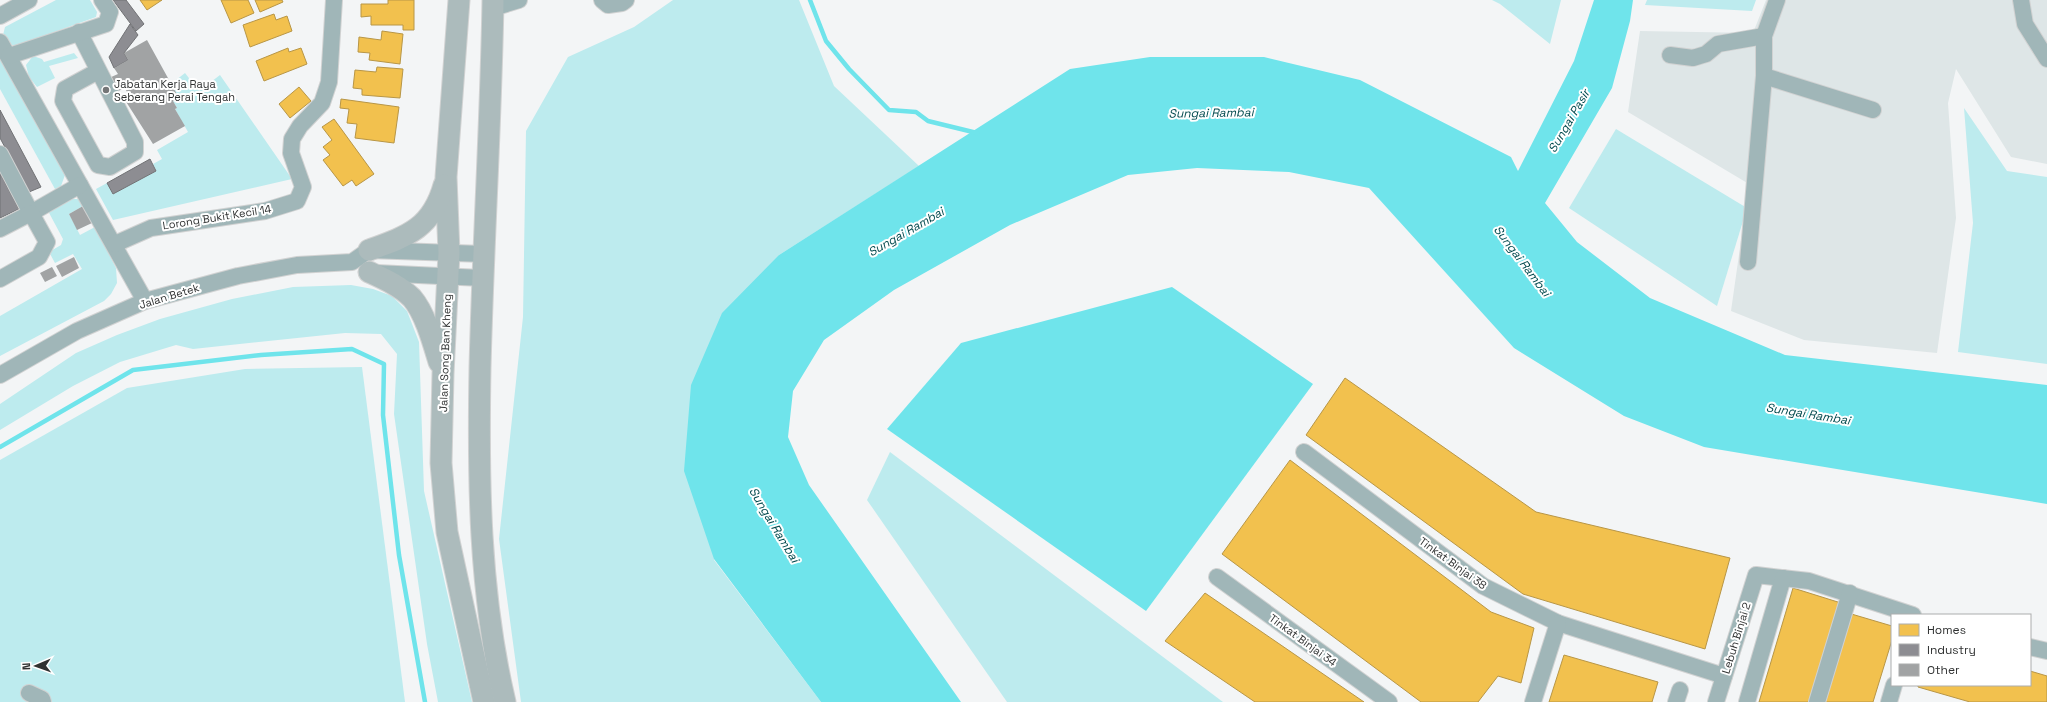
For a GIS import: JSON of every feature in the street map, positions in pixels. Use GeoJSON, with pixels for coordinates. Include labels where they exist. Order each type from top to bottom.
{"type":"FeatureCollection","features":[{"type":"Feature","properties":{"kind":"main road","name":"Jalan Song Ban Kheng"},"geometry":{"type":"LineString","coordinates":[[459,0],[446,177],[449,253],[443,374],[441,463],[447,532],[484,702]]}},
{"type":"Feature","properties":{"kind":"main road"},"geometry":{"type":"LineString","coordinates":[[493,4],[482,278],[479,447],[480,511],[485,581],[505,702]]}},
{"type":"Feature","properties":{"kind":"main road"},"geometry":{"type":"LineString","coordinates":[[369,250],[412,233],[424,224],[440,200],[446,177]]}},
{"type":"Feature","properties":{"kind":"main road"},"geometry":{"type":"LineString","coordinates":[[360,267],[395,285],[412,298],[434,343],[443,374]]}},
{"type":"Feature","properties":{"kind":"street"},"geometry":{"type":"LineString","coordinates":[[0,16],[29,0]]}},
{"type":"Feature","properties":{"kind":"street"},"geometry":{"type":"LineString","coordinates":[[9,56],[106,24],[110,12],[102,0]]}},
{"type":"Feature","properties":{"kind":"street","name":"Lorong Bukit Kecil 14"},"geometry":{"type":"LineString","coordinates":[[115,244],[151,228],[265,211],[297,200],[303,187],[291,153],[292,139],[300,126],[322,104],[330,82],[334,0]]}},
{"type":"Feature","properties":{"kind":"street"},"geometry":{"type":"LineString","coordinates":[[493,4],[518,0]]}},
{"type":"Feature","properties":{"kind":"street"},"geometry":{"type":"LineString","coordinates":[[602,0],[608,5],[622,3],[626,0]]}},
{"type":"Feature","properties":{"kind":"street"},"geometry":{"type":"LineString","coordinates":[[1748,262],[1764,76],[1764,36],[1777,0]]}},
{"type":"Feature","properties":{"kind":"street"},"geometry":{"type":"LineString","coordinates":[[2021,0],[2025,24],[2047,59]]}},
{"type":"Feature","properties":{"kind":"street"},"geometry":{"type":"LineString","coordinates":[[78,32],[136,142],[135,152],[110,167],[98,165],[63,101],[65,89],[98,71]]}},
{"type":"Feature","properties":{"kind":"street"},"geometry":{"type":"LineString","coordinates":[[1670,55],[1693,58],[1706,54],[1718,44],[1764,36]]}},
{"type":"Feature","properties":{"kind":"street"},"geometry":{"type":"LineString","coordinates":[[0,42],[80,185],[115,244],[145,301]]}},
{"type":"Feature","properties":{"kind":"street"},"geometry":{"type":"LineString","coordinates":[[1764,76],[1873,110]]}},
{"type":"Feature","properties":{"kind":"street"},"geometry":{"type":"LineString","coordinates":[[0,154],[46,242],[39,257],[0,279]]}},
{"type":"Feature","properties":{"kind":"street"},"geometry":{"type":"LineString","coordinates":[[0,229],[80,185]]}},
{"type":"Feature","properties":{"kind":"street"},"geometry":{"type":"LineString","coordinates":[[360,267],[369,250],[483,254]]}},
{"type":"Feature","properties":{"kind":"street","name":"Jalan Betek"},"geometry":{"type":"LineString","coordinates":[[0,375],[77,331],[145,301],[238,276],[297,265],[360,267],[448,277],[482,278]]}},
{"type":"Feature","properties":{"kind":"street","name":"Tinkat Binjai 38"},"geometry":{"type":"LineString","coordinates":[[1304,452],[1483,586],[1558,623],[1724,676]]}},
{"type":"Feature","properties":{"kind":"street","name":"Lebuh Binjai 2"},"geometry":{"type":"LineString","coordinates":[[1716,702],[1756,575],[1783,578]]}},
{"type":"Feature","properties":{"kind":"street","name":"Tinkat Binjai 34"},"geometry":{"type":"LineString","coordinates":[[1217,577],[1389,702]]}},
{"type":"Feature","properties":{"kind":"street"},"geometry":{"type":"LineString","coordinates":[[1747,702],[1783,578],[1809,581],[1850,593],[1910,614]]}},
{"type":"Feature","properties":{"kind":"street"},"geometry":{"type":"LineString","coordinates":[[1817,702],[1850,593]]}},
{"type":"Feature","properties":{"kind":"street"},"geometry":{"type":"LineString","coordinates":[[1533,702],[1558,623]]}},
{"type":"Feature","properties":{"kind":"street"},"geometry":{"type":"LineString","coordinates":[[2031,647],[2047,652]]}},
{"type":"Feature","properties":{"kind":"street"},"geometry":{"type":"LineString","coordinates":[[1889,702],[1894,686]]}},
{"type":"Feature","properties":{"kind":"street"},"geometry":{"type":"LineString","coordinates":[[30,693],[42,699],[43,702]]}},
{"type":"Feature","properties":{"kind":"shaded area"},"geometry":{"type":"Polygon","coordinates":[[[56,0],[90,0],[97,12],[96,17],[18,45],[12,45],[3,35],[5,27],[56,0]]]}},
{"type":"Feature","properties":{"kind":"shaded area"},"geometry":{"type":"Polygon","coordinates":[[[673,0],[799,0],[834,86],[919,166],[779,255],[714,560],[821,702],[521,702],[499,539],[523,317],[526,131],[568,57],[634,27],[673,0]]]}},
{"type":"Feature","properties":{"kind":"shaded area"},"geometry":{"type":"Polygon","coordinates":[[[1492,0],[1561,0],[1550,44],[1500,4],[1492,0]]]}},
{"type":"Feature","properties":{"kind":"shaded area"},"geometry":{"type":"Polygon","coordinates":[[[1647,0],[1756,0],[1752,11],[1645,5],[1647,0]]]}},
{"type":"Feature","properties":{"kind":"shaded area"},"geometry":{"type":"Polygon","coordinates":[[[1766,0],[2047,0],[2047,164],[2011,157],[1956,69],[1948,103],[1956,218],[1937,353],[1804,340],[1731,311],[1749,184],[1628,112],[1640,31],[1753,33],[1766,0]]]}},
{"type":"Feature","properties":{"kind":"shaded area"},"geometry":{"type":"Polygon","coordinates":[[[74,53],[78,58],[49,66],[55,78],[37,87],[29,77],[26,65],[33,56],[42,59],[44,62],[74,53]]]}},
{"type":"Feature","properties":{"kind":"shaded area"},"geometry":{"type":"Polygon","coordinates":[[[0,57],[65,175],[61,186],[55,189],[0,89],[0,57]]]}},
{"type":"Feature","properties":{"kind":"shaded area"},"geometry":{"type":"Polygon","coordinates":[[[185,73],[199,91],[220,75],[292,179],[113,220],[96,189],[107,183],[113,194],[156,171],[153,164],[162,159],[157,150],[188,132],[175,109],[177,108],[173,101],[179,98],[171,84],[185,73]]]}},
{"type":"Feature","properties":{"kind":"shaded area"},"geometry":{"type":"Polygon","coordinates":[[[1964,108],[2007,171],[2047,177],[2047,364],[1958,352],[1973,223],[1964,108]]]}},
{"type":"Feature","properties":{"kind":"shaded area"},"geometry":{"type":"Polygon","coordinates":[[[1616,129],[1747,208],[1717,306],[1569,208],[1616,129]]]}},
{"type":"Feature","properties":{"kind":"shaded area"},"geometry":{"type":"Polygon","coordinates":[[[61,199],[78,199],[83,206],[69,214],[80,235],[95,227],[116,268],[117,283],[111,294],[104,301],[0,356],[0,316],[82,269],[73,254],[55,263],[49,252],[61,245],[63,239],[47,209],[61,199]]]}},
{"type":"Feature","properties":{"kind":"shaded area"},"geometry":{"type":"Polygon","coordinates":[[[351,285],[373,289],[392,296],[407,311],[419,342],[424,491],[472,702],[438,702],[427,644],[394,414],[397,354],[381,334],[345,333],[193,349],[176,345],[120,362],[73,386],[0,430],[0,404],[76,353],[117,335],[160,319],[232,299],[293,287],[351,285]]]}},
{"type":"Feature","properties":{"kind":"shaded area"},"geometry":{"type":"Polygon","coordinates":[[[362,367],[405,702],[0,702],[0,460],[127,388],[245,369],[362,367]]]}},
{"type":"Feature","properties":{"kind":"shaded area"},"geometry":{"type":"Polygon","coordinates":[[[890,452],[1223,702],[1007,702],[867,500],[890,452]]]}},
{"type":"Feature","properties":{"kind":"water"},"geometry":{"type":"Polygon","coordinates":[[[1594,0],[1633,0],[1630,21],[1612,88],[1545,203],[1577,242],[1650,298],[1785,355],[2047,385],[2047,504],[1704,447],[1624,416],[1514,348],[1369,188],[1289,172],[1197,168],[1128,175],[1010,225],[894,290],[824,340],[793,391],[788,437],[809,485],[961,702],[821,702],[714,559],[684,471],[691,385],[722,313],[779,255],[1070,69],[1150,57],[1264,57],[1360,80],[1511,157],[1518,171],[1574,61],[1594,0]]]}},
{"type":"Feature","properties":{"kind":"water"},"geometry":{"type":"Polygon","coordinates":[[[1172,287],[1313,384],[1146,611],[887,429],[961,343],[1172,287]]]}},
{"type":"Feature","properties":{"kind":"building: Homes"},"geometry":{"type":"Polygon","coordinates":[[[140,0],[162,0],[147,10],[140,0]]]}},
{"type":"Feature","properties":{"kind":"building: Homes"},"geometry":{"type":"Polygon","coordinates":[[[221,0],[248,0],[254,13],[231,23],[221,0]]]}},
{"type":"Feature","properties":{"kind":"building: Homes"},"geometry":{"type":"Polygon","coordinates":[[[255,0],[282,0],[283,2],[260,12],[255,0]]]}},
{"type":"Feature","properties":{"kind":"building: Homes"},"geometry":{"type":"Polygon","coordinates":[[[388,0],[414,0],[414,30],[403,30],[403,25],[371,25],[371,16],[361,17],[361,4],[388,4],[388,0]]]}},
{"type":"Feature","properties":{"kind":"building: Homes"},"geometry":{"type":"Polygon","coordinates":[[[274,14],[276,20],[287,16],[292,31],[250,47],[243,25],[274,14]]]}},
{"type":"Feature","properties":{"kind":"building: Homes"},"geometry":{"type":"Polygon","coordinates":[[[382,31],[403,34],[400,64],[369,60],[370,53],[358,52],[359,37],[381,40],[382,31]]]}},
{"type":"Feature","properties":{"kind":"building: Homes"},"geometry":{"type":"Polygon","coordinates":[[[288,48],[289,52],[301,48],[307,64],[264,81],[256,61],[288,48]]]}},
{"type":"Feature","properties":{"kind":"building: Homes"},"geometry":{"type":"Polygon","coordinates":[[[377,67],[403,69],[400,98],[362,95],[362,89],[353,88],[355,70],[376,72],[377,67]]]}},
{"type":"Feature","properties":{"kind":"building: Homes"},"geometry":{"type":"Polygon","coordinates":[[[299,87],[311,101],[290,118],[279,104],[299,87]]]}},
{"type":"Feature","properties":{"kind":"building: Homes"},"geometry":{"type":"Polygon","coordinates":[[[341,99],[399,107],[394,143],[355,138],[357,124],[347,123],[349,109],[340,108],[341,99]]]}},
{"type":"Feature","properties":{"kind":"building: Homes"},"geometry":{"type":"Polygon","coordinates":[[[334,119],[374,174],[356,186],[352,180],[343,186],[323,160],[330,155],[323,147],[332,140],[322,127],[334,119]]]}},
{"type":"Feature","properties":{"kind":"building: Homes"},"geometry":{"type":"Polygon","coordinates":[[[1345,378],[1536,512],[1730,558],[1705,649],[1523,594],[1306,435],[1345,378]]]}},
{"type":"Feature","properties":{"kind":"building: Homes"},"geometry":{"type":"Polygon","coordinates":[[[1290,460],[1491,612],[1534,628],[1521,683],[1498,676],[1478,702],[1421,702],[1222,554],[1290,460]]]}},
{"type":"Feature","properties":{"kind":"building: Homes"},"geometry":{"type":"Polygon","coordinates":[[[1793,588],[1841,603],[1811,702],[1759,702],[1793,588]]]}},
{"type":"Feature","properties":{"kind":"building: Homes"},"geometry":{"type":"Polygon","coordinates":[[[1205,593],[1364,702],[1255,702],[1165,641],[1205,593]]]}},
{"type":"Feature","properties":{"kind":"building: Homes"},"geometry":{"type":"Polygon","coordinates":[[[1848,613],[1891,626],[1891,643],[1873,702],[1820,702],[1848,613]]]}},
{"type":"Feature","properties":{"kind":"building: Homes"},"geometry":{"type":"Polygon","coordinates":[[[1564,655],[1658,682],[1652,702],[1549,702],[1564,655]]]}},
{"type":"Feature","properties":{"kind":"building: Homes"},"geometry":{"type":"Polygon","coordinates":[[[2031,671],[2047,676],[2047,702],[1970,702],[1918,687],[2031,686],[2031,671]]]}},
{"type":"Feature","properties":{"kind":"building: Industry"},"geometry":{"type":"Polygon","coordinates":[[[113,0],[126,0],[144,24],[136,31],[113,0]]]}},
{"type":"Feature","properties":{"kind":"building: Industry"},"geometry":{"type":"Polygon","coordinates":[[[130,24],[138,35],[124,53],[128,60],[114,68],[109,57],[130,24]]]}},
{"type":"Feature","properties":{"kind":"building: Industry"},"geometry":{"type":"Polygon","coordinates":[[[0,110],[41,187],[29,192],[0,138],[0,110]]]}},
{"type":"Feature","properties":{"kind":"building: Industry"},"geometry":{"type":"Polygon","coordinates":[[[150,159],[156,171],[113,194],[107,183],[150,159]]]}},
{"type":"Feature","properties":{"kind":"building: Industry"},"geometry":{"type":"Polygon","coordinates":[[[0,173],[19,209],[0,218],[0,173]]]}},
{"type":"Feature","properties":{"kind":"building: Other"},"geometry":{"type":"Polygon","coordinates":[[[147,40],[179,98],[173,101],[177,108],[175,109],[185,126],[153,144],[123,97],[128,94],[125,88],[116,92],[109,78],[118,74],[114,68],[128,60],[124,53],[147,40]]]}},
{"type":"Feature","properties":{"kind":"building: Other"},"geometry":{"type":"Polygon","coordinates":[[[83,206],[92,223],[77,230],[69,214],[83,206]]]}},
{"type":"Feature","properties":{"kind":"building: Other"},"geometry":{"type":"Polygon","coordinates":[[[74,257],[79,268],[62,277],[56,266],[74,257]]]}},
{"type":"Feature","properties":{"kind":"building: Other"},"geometry":{"type":"Polygon","coordinates":[[[52,267],[57,276],[45,282],[40,273],[52,267]]]}},
{"type":"Feature","properties":{"kind":"waterway"},"geometry":{"type":"LineString","coordinates":[[810,0],[826,41],[849,69],[889,110],[916,112],[928,121],[977,133]]}},
{"type":"Feature","properties":{"kind":"waterway"},"geometry":{"type":"LineString","coordinates":[[0,447],[133,370],[261,355],[352,349],[384,364],[383,415],[399,555],[425,702]]}},
{"type":"Feature","properties":{"kind":"place","name":"Jabatan Kerja Raya Seberang Perai Tengah"},"geometry":{"type":"Point","coordinates":[106,90]}},
{"type":"Feature","properties":{"kind":"water label","name":"Sungai Rambai"},"geometry":{"type":"Point","coordinates":[1211,113]}},
{"type":"Feature","properties":{"kind":"water label","name":"Sungai Pasir"},"geometry":{"type":"Point","coordinates":[1569,121]}},
{"type":"Feature","properties":{"kind":"water label","name":"Sungai Rambai"},"geometry":{"type":"Point","coordinates":[906,232]}},
{"type":"Feature","properties":{"kind":"water label","name":"Sungai Rambai"},"geometry":{"type":"Point","coordinates":[1522,261]}},
{"type":"Feature","properties":{"kind":"water label","name":"Sungai Rambai"},"geometry":{"type":"Point","coordinates":[1808,414]}},
{"type":"Feature","properties":{"kind":"water label","name":"Sungai Rambai"},"geometry":{"type":"Point","coordinates":[774,525]}}]}
